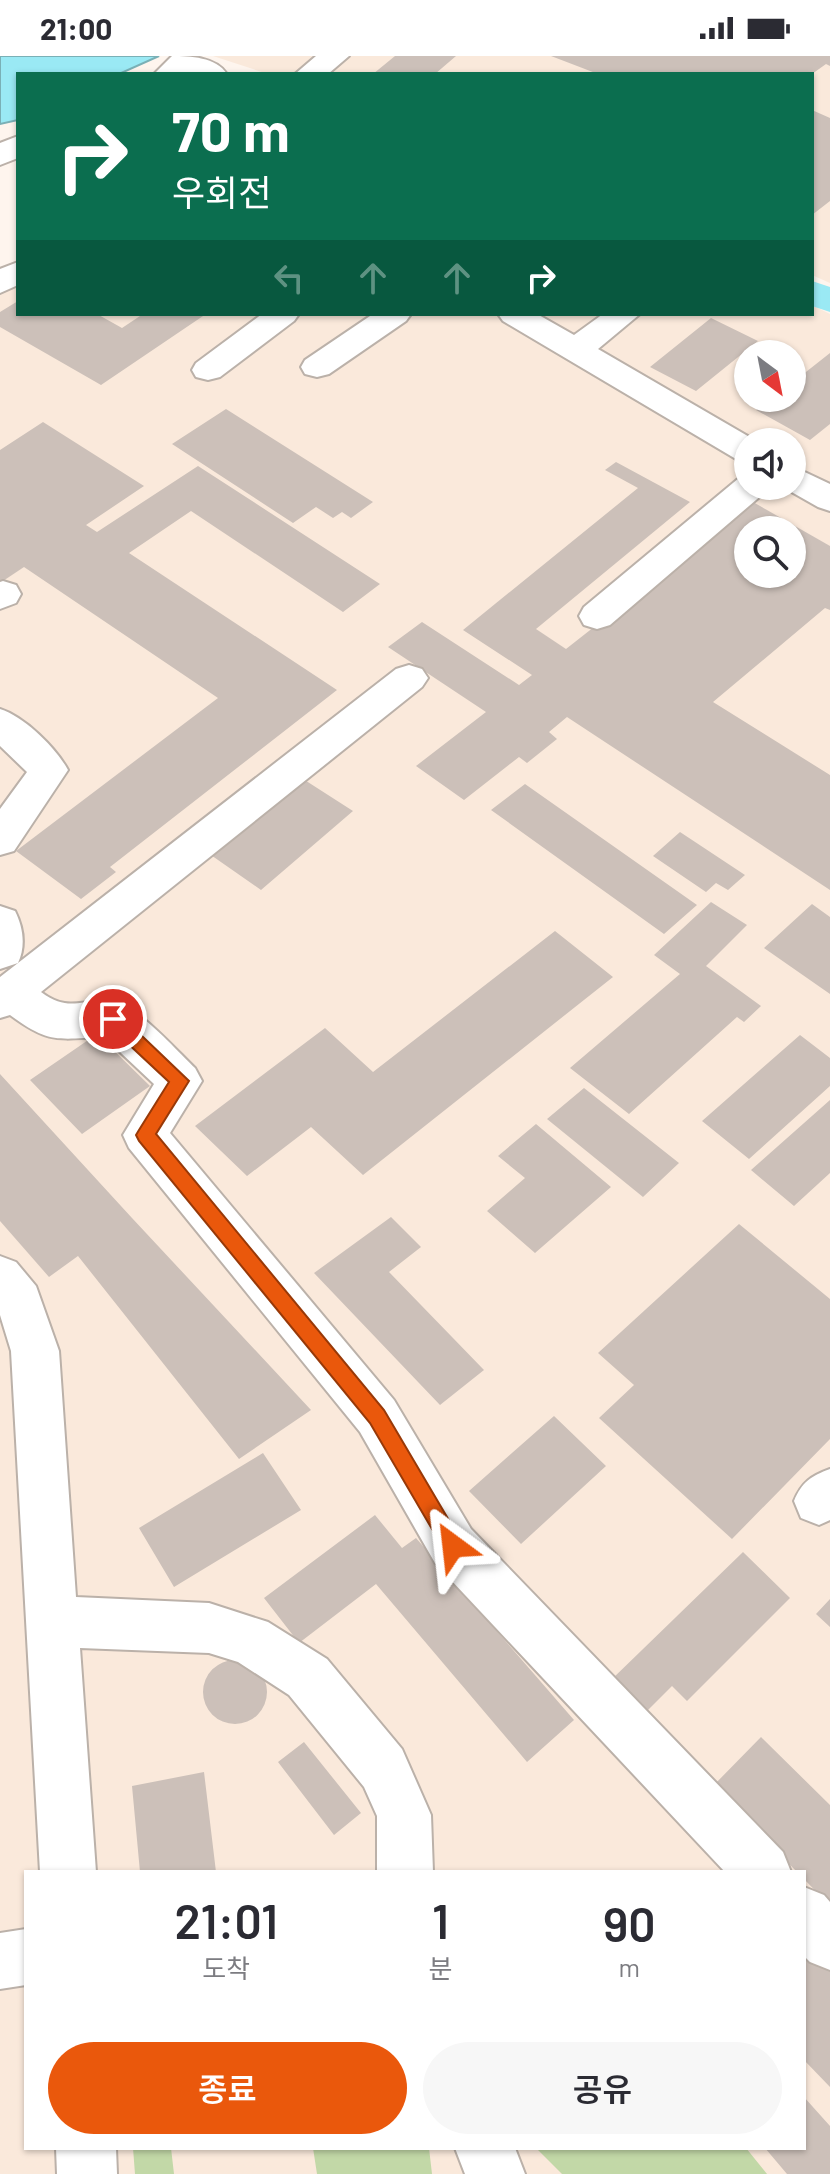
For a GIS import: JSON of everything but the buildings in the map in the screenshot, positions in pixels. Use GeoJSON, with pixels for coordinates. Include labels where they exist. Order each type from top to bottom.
{"type":"FeatureCollection","features":[{"type":"Feature","properties":{"kind":"street"},"geometry":{"type":"LineString","coordinates":[[312,72],[335,56]]}},
{"type":"Feature","properties":{"kind":"street"},"geometry":{"type":"LineString","coordinates":[[170,72],[183,61],[208,72]]}},
{"type":"Feature","properties":{"kind":"street"},"geometry":{"type":"LineString","coordinates":[[208,370],[280,316]]}},
{"type":"Feature","properties":{"kind":"street"},"geometry":{"type":"LineString","coordinates":[[317,367],[392,316]]}},
{"type":"Feature","properties":{"kind":"street"},"geometry":{"type":"LineString","coordinates":[[517,316],[734,443]]}},
{"type":"Feature","properties":{"kind":"street"},"geometry":{"type":"LineString","coordinates":[[575,350],[621,316]]}},
{"type":"Feature","properties":{"kind":"street"},"geometry":{"type":"LineString","coordinates":[[806,485],[830,499]]}},
{"type":"Feature","properties":{"kind":"street"},"geometry":{"type":"LineString","coordinates":[[597,616],[734,500]]}},
{"type":"Feature","properties":{"kind":"street"},"geometry":{"type":"LineString","coordinates":[[4,982],[409,678]]}},
{"type":"Feature","properties":{"kind":"street"},"geometry":{"type":"LineString","coordinates":[[0,723],[49,770],[0,840]]}},
{"type":"Feature","properties":{"kind":"street"},"geometry":{"type":"LineString","coordinates":[[0,922],[4,982],[51,1022],[113,1019],[180,1081],[145,1135],[377,1416],[453,1546],[761,1870]]}},
{"type":"Feature","properties":{"kind":"street"},"geometry":{"type":"LineString","coordinates":[[0,1277],[19,1301],[35,1351],[68,1870]]}},
{"type":"Feature","properties":{"kind":"street"},"geometry":{"type":"LineString","coordinates":[[52,1621],[209,1628],[250,1640],[308,1677],[383,1768],[404,1815],[405,1870]]}},
{"type":"Feature","properties":{"kind":"street"},"geometry":{"type":"LineString","coordinates":[[806,1917],[830,1942]]}},
{"type":"Feature","properties":{"kind":"street"},"geometry":{"type":"LineString","coordinates":[[0,1961],[24,1957]]}},
{"type":"Feature","properties":{"kind":"street"},"geometry":{"type":"LineString","coordinates":[[86,2150],[87,2174]]}},
{"type":"Feature","properties":{"kind":"street"},"geometry":{"type":"LineString","coordinates":[[486,2150],[495,2174]]}},
{"type":"Feature","properties":{"kind":"shaded area"},"geometry":{"type":"Polygon","coordinates":[[[213,56],[830,56],[830,283],[814,276],[814,72],[262,72],[213,56]]]}},
{"type":"Feature","properties":{"kind":"shaded area"},"geometry":{"type":"Polygon","coordinates":[[[16,282],[16,316],[814,316],[814,306],[830,314],[830,2174],[0,2174],[0,293],[16,282]]]}},
{"type":"Feature","properties":{"kind":"green space"},"geometry":{"type":"Polygon","coordinates":[[[133,2150],[171,2150],[174,2174],[135,2174],[133,2150]]]}},
{"type":"Feature","properties":{"kind":"green space"},"geometry":{"type":"Polygon","coordinates":[[[313,2150],[429,2150],[432,2174],[317,2174],[313,2150]]]}},
{"type":"Feature","properties":{"kind":"green space"},"geometry":{"type":"Polygon","coordinates":[[[538,2150],[748,2150],[767,2174],[562,2174],[538,2150]]]}},
{"type":"Feature","properties":{"kind":"water"},"geometry":{"type":"Polygon","coordinates":[[[0,56],[159,56],[123,72],[16,72],[16,120],[0,124],[0,56]]]}},
{"type":"Feature","properties":{"kind":"waterway"},"geometry":{"type":"LineString","coordinates":[[814,293],[830,301]]}},
{"type":"Feature","properties":{"kind":"route"},"geometry":{"type":"LineString","coordinates":[[113,1019],[180,1081],[145,1135],[377,1416],[453,1546]]}}]}
